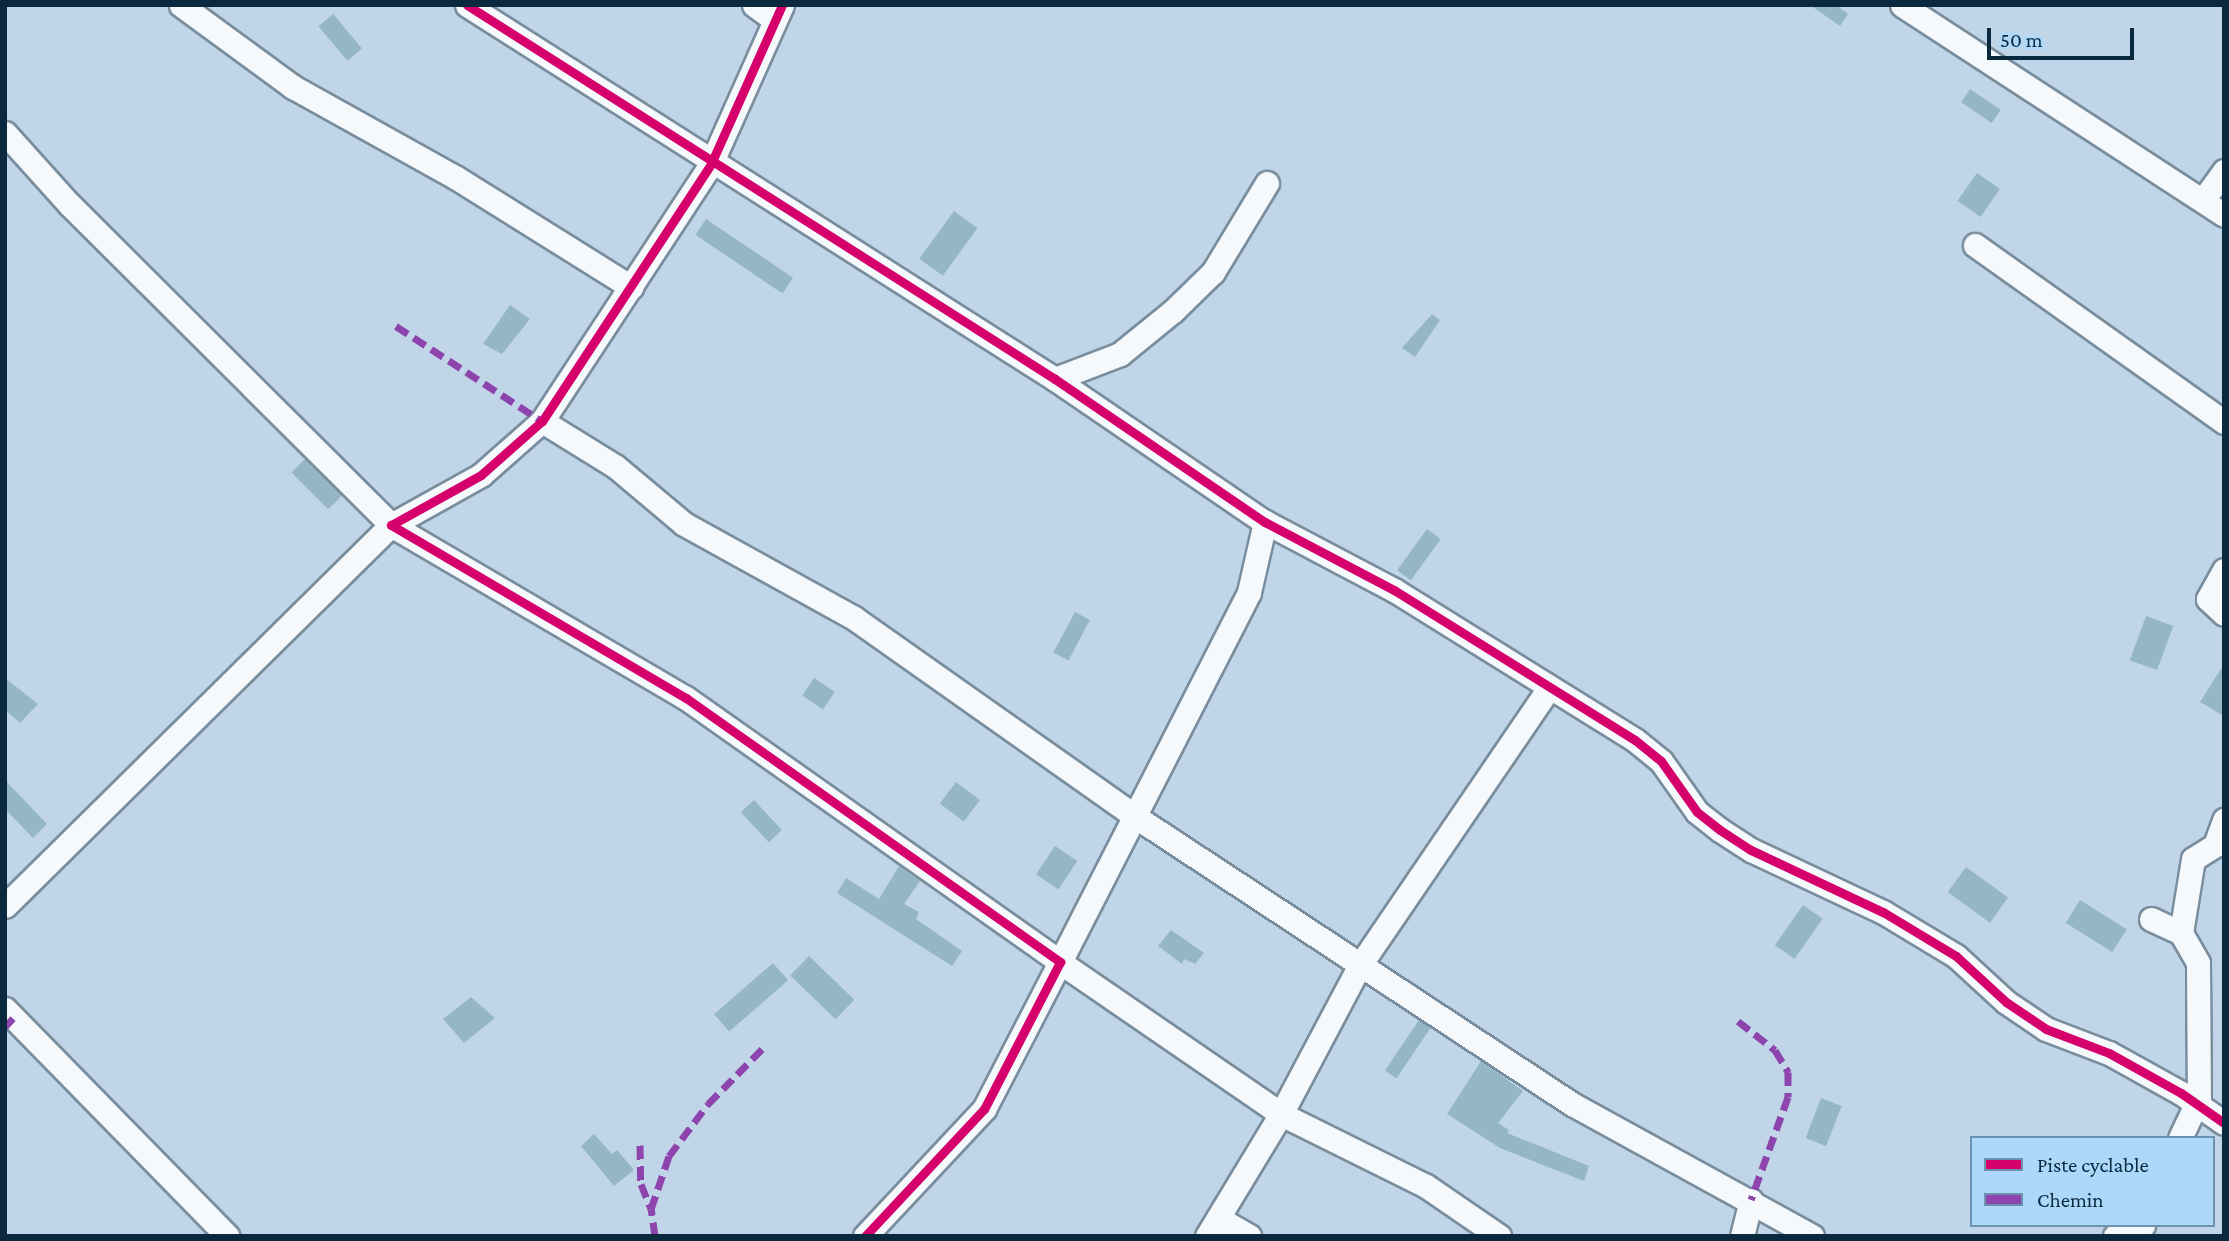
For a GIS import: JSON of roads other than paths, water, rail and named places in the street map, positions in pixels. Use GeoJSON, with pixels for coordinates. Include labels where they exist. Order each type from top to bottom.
{"type":"FeatureCollection","features":[{"type":"Feature","properties":{"kind":"street"},"geometry":{"type":"LineString","coordinates":[[181,5],[293,87],[455,177],[631,287]]}},
{"type":"Feature","properties":{"kind":"street"},"geometry":{"type":"LineString","coordinates":[[467,5],[712,164],[1055,379],[1265,522],[1394,590],[1661,761],[1697,812],[1751,850],[1883,912],[1956,956],[2006,1002],[2046,1029],[2109,1053],[2196,1103],[2224,1123]]}},
{"type":"Feature","properties":{"kind":"street"},"geometry":{"type":"LineString","coordinates":[[1902,5],[2224,215]]}},
{"type":"Feature","properties":{"kind":"street"},"geometry":{"type":"LineString","coordinates":[[5,906],[391,525],[481,475],[542,421],[712,164],[770,10]]}},
{"type":"Feature","properties":{"kind":"street"},"geometry":{"type":"LineString","coordinates":[[5,133],[69,204],[391,525],[686,698],[1281,1114],[1426,1186],[1499,1236]]}},
{"type":"Feature","properties":{"kind":"street"},"geometry":{"type":"LineString","coordinates":[[2203,200],[2224,171]]}},
{"type":"Feature","properties":{"kind":"street"},"geometry":{"type":"LineString","coordinates":[[1055,379],[1120,354],[1173,311],[1213,272],[1267,183]]}},
{"type":"Feature","properties":{"kind":"street"},"geometry":{"type":"LineString","coordinates":[[1975,245],[2224,422]]}},
{"type":"Feature","properties":{"kind":"street"},"geometry":{"type":"LineString","coordinates":[[542,421],[615,466],[684,524],[854,618],[1136,817],[1572,1104],[1751,1200],[1812,1236]]}},
{"type":"Feature","properties":{"kind":"street"},"geometry":{"type":"LineString","coordinates":[[864,1236],[984,1109],[1249,592],[1265,522]]}},
{"type":"Feature","properties":{"kind":"street"},"geometry":{"type":"LineString","coordinates":[[2224,570],[2207,599],[2224,614]]}},
{"type":"Feature","properties":{"kind":"street"},"geometry":{"type":"LineString","coordinates":[[1250,1236],[1212,1227],[1281,1114],[1360,965],[1549,688]]}},
{"type":"Feature","properties":{"kind":"street"},"geometry":{"type":"LineString","coordinates":[[2180,933],[2193,859],[2215,845],[2224,820]]}},
{"type":"Feature","properties":{"kind":"street"},"geometry":{"type":"LineString","coordinates":[[2151,919],[2180,933],[2198,963],[2196,1103],[2181,1136]]}},
{"type":"Feature","properties":{"kind":"street"},"geometry":{"type":"LineString","coordinates":[[5,1009],[227,1236]]}},
{"type":"Feature","properties":{"kind":"street"},"geometry":{"type":"LineString","coordinates":[[1742,1236],[1751,1200]]}},
{"type":"Feature","properties":{"kind":"street"},"geometry":{"type":"LineString","coordinates":[[2115,1236],[2138,1227]]}}]}
